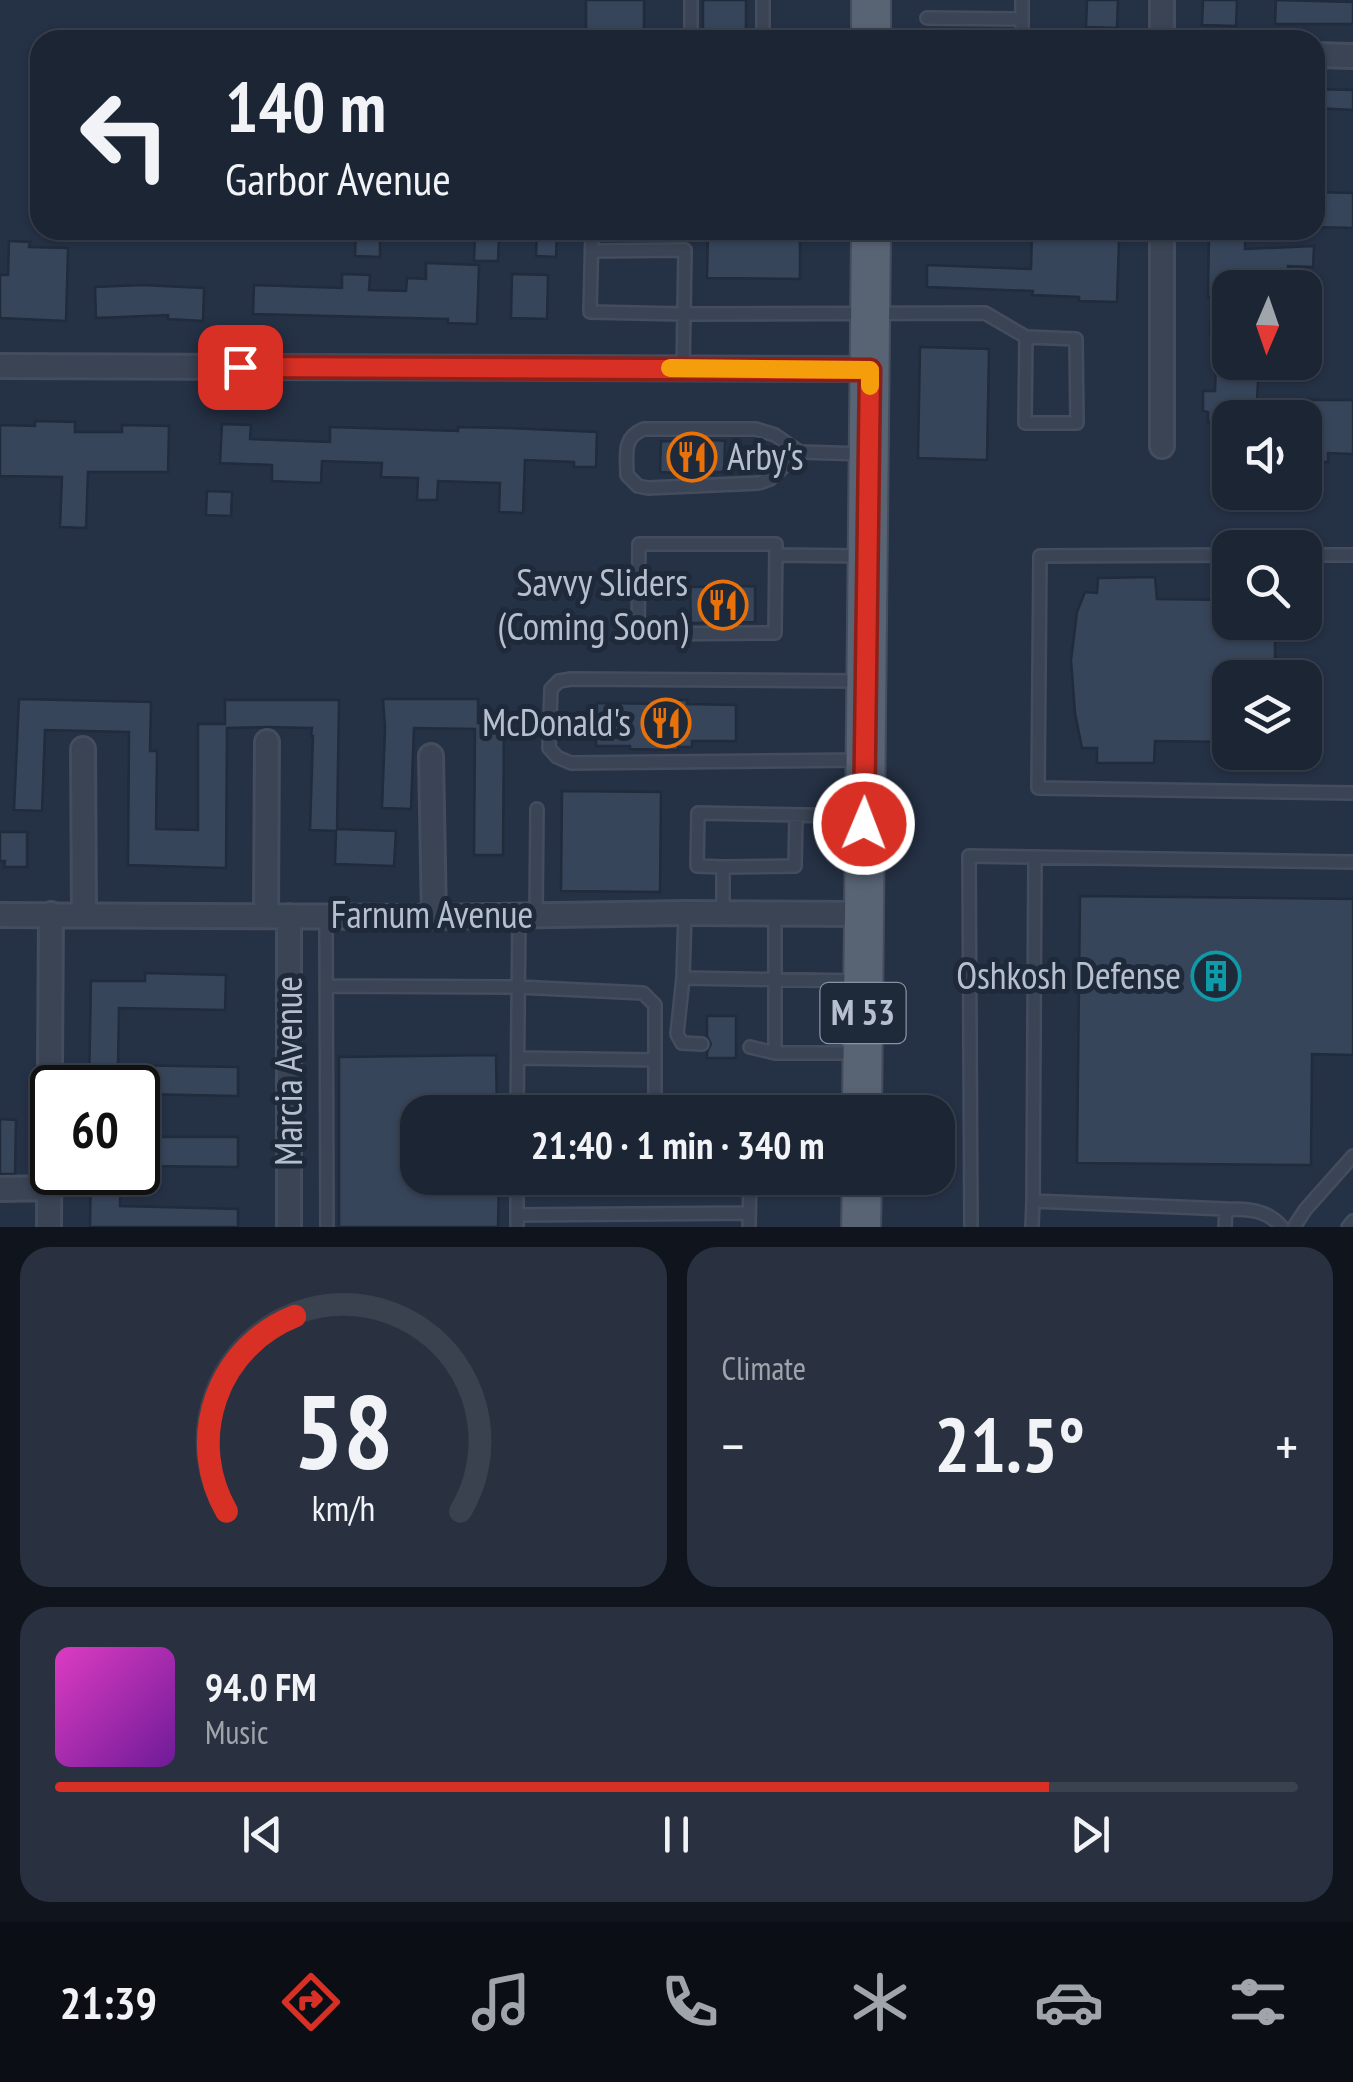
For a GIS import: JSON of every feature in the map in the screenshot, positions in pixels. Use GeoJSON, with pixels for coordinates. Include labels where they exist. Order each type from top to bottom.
{"type":"FeatureCollection","features":[{"type":"Feature","properties":{"kind":"main road"},"geometry":{"type":"LineString","coordinates":[[871,30],[872,0]]}},
{"type":"Feature","properties":{"kind":"main road","name":"M 53"},"geometry":{"type":"LineString","coordinates":[[862,1095],[870,240]]}},
{"type":"Feature","properties":{"kind":"main road"},"geometry":{"type":"LineString","coordinates":[[862,1195],[862,1227]]}},
{"type":"Feature","properties":{"kind":"street"},"geometry":{"type":"LineString","coordinates":[[1162,0],[1162,30]]}},
{"type":"Feature","properties":{"kind":"street"},"geometry":{"type":"LineString","coordinates":[[1325,55],[1353,56]]}},
{"type":"Feature","properties":{"kind":"street"},"geometry":{"type":"LineString","coordinates":[[1162,240],[1162,446]]}},
{"type":"Feature","properties":{"kind":"street"},"geometry":{"type":"LineString","coordinates":[[0,366],[870,370]]}},
{"type":"Feature","properties":{"kind":"street","name":"Marcia Avenue"},"geometry":{"type":"LineString","coordinates":[[267,742],[278,915],[289,1227]]}},
{"type":"Feature","properties":{"kind":"street"},"geometry":{"type":"LineString","coordinates":[[83,749],[84,914]]}},
{"type":"Feature","properties":{"kind":"street"},"geometry":{"type":"LineString","coordinates":[[431,756],[434,917]]}},
{"type":"Feature","properties":{"kind":"street"},"geometry":{"type":"LineString","coordinates":[[50,1065],[51,914]]}},
{"type":"Feature","properties":{"kind":"street","name":"Farnum Avenue"},"geometry":{"type":"LineString","coordinates":[[0,915],[864,914]]}},
{"type":"Feature","properties":{"kind":"street"},"geometry":{"type":"LineString","coordinates":[[0,1189],[30,1188]]}},
{"type":"Feature","properties":{"kind":"street"},"geometry":{"type":"LineString","coordinates":[[49,1195],[49,1227]]}},
{"type":"Feature","properties":{"kind":"lane"},"geometry":{"type":"LineString","coordinates":[[691,0],[691,30]]}},
{"type":"Feature","properties":{"kind":"lane"},"geometry":{"type":"LineString","coordinates":[[763,0],[763,30]]}},
{"type":"Feature","properties":{"kind":"lane"},"geometry":{"type":"LineString","coordinates":[[1022,0],[1022,30]]}},
{"type":"Feature","properties":{"kind":"lane"},"geometry":{"type":"LineString","coordinates":[[927,18],[1022,19]]}},
{"type":"Feature","properties":{"kind":"lane"},"geometry":{"type":"LineString","coordinates":[[592,240],[590,312],[985,312],[1026,337],[1076,338],[1077,424],[1025,423],[1026,337]]}},
{"type":"Feature","properties":{"kind":"lane"},"geometry":{"type":"LineString","coordinates":[[592,251],[685,250],[683,368]]}},
{"type":"Feature","properties":{"kind":"lane"},"geometry":{"type":"LineString","coordinates":[[800,452],[770,479],[759,483],[648,488],[638,486],[626,474],[626,442],[633,433],[644,429],[756,429],[775,435],[800,452],[869,454]]}},
{"type":"Feature","properties":{"kind":"lane"},"geometry":{"type":"LineString","coordinates":[[638,544],[776,544],[776,555],[775,633],[638,634],[638,544]]}},
{"type":"Feature","properties":{"kind":"lane"},"geometry":{"type":"LineString","coordinates":[[776,555],[868,556]]}},
{"type":"Feature","properties":{"kind":"lane"},"geometry":{"type":"LineString","coordinates":[[1212,555],[1040,556],[1038,788],[1353,792]]}},
{"type":"Feature","properties":{"kind":"lane"},"geometry":{"type":"LineString","coordinates":[[1322,555],[1353,555]]}},
{"type":"Feature","properties":{"kind":"lane"},"geometry":{"type":"LineString","coordinates":[[865,760],[571,764],[549,748],[551,689],[559,681],[866,681]]}},
{"type":"Feature","properties":{"kind":"lane"},"geometry":{"type":"LineString","coordinates":[[517,1095],[518,987],[537,810]]}},
{"type":"Feature","properties":{"kind":"lane"},"geometry":{"type":"LineString","coordinates":[[796,815],[795,866],[698,866],[698,813],[864,816]]}},
{"type":"Feature","properties":{"kind":"lane"},"geometry":{"type":"LineString","coordinates":[[970,1227],[969,856],[1353,862]]}},
{"type":"Feature","properties":{"kind":"lane"},"geometry":{"type":"LineString","coordinates":[[1032,1227],[1035,857]]}},
{"type":"Feature","properties":{"kind":"lane"},"geometry":{"type":"LineString","coordinates":[[722,866],[723,913]]}},
{"type":"Feature","properties":{"kind":"lane"},"geometry":{"type":"LineString","coordinates":[[685,913],[677,1034],[682,1043],[702,1044]]}},
{"type":"Feature","properties":{"kind":"lane"},"geometry":{"type":"LineString","coordinates":[[775,914],[775,1053]]}},
{"type":"Feature","properties":{"kind":"lane"},"geometry":{"type":"LineString","coordinates":[[326,916],[327,1227]]}},
{"type":"Feature","properties":{"kind":"lane"},"geometry":{"type":"LineString","coordinates":[[683,978],[863,980]]}},
{"type":"Feature","properties":{"kind":"lane"},"geometry":{"type":"LineString","coordinates":[[326,986],[518,987],[643,993],[655,1005],[656,1095]]}},
{"type":"Feature","properties":{"kind":"lane"},"geometry":{"type":"LineString","coordinates":[[750,1047],[775,1053],[863,1053]]}},
{"type":"Feature","properties":{"kind":"lane"},"geometry":{"type":"LineString","coordinates":[[518,1058],[655,1060]]}},
{"type":"Feature","properties":{"kind":"lane"},"geometry":{"type":"LineString","coordinates":[[1294,1227],[1353,1156]]}},
{"type":"Feature","properties":{"kind":"lane"},"geometry":{"type":"LineString","coordinates":[[517,1195],[517,1221],[750,1213]]}},
{"type":"Feature","properties":{"kind":"lane"},"geometry":{"type":"LineString","coordinates":[[750,1195],[750,1227]]}},
{"type":"Feature","properties":{"kind":"lane"},"geometry":{"type":"LineString","coordinates":[[1034,1201],[1255,1209],[1282,1227]]}},
{"type":"Feature","properties":{"kind":"lane"},"geometry":{"type":"LineString","coordinates":[[1225,1227],[1226,1208]]}},
{"type":"Feature","properties":{"kind":"lane"},"geometry":{"type":"LineString","coordinates":[[1348,1227],[1353,1221]]}},
{"type":"Feature","properties":{"kind":"building"},"geometry":{"type":"Polygon","coordinates":[[[586,0],[644,0],[644,30],[586,30],[586,0]]]}},
{"type":"Feature","properties":{"kind":"building"},"geometry":{"type":"Polygon","coordinates":[[[703,0],[746,0],[746,30],[703,30],[703,0]]]}},
{"type":"Feature","properties":{"kind":"building"},"geometry":{"type":"Polygon","coordinates":[[[1087,0],[1118,0],[1117,28],[1086,27],[1087,0]]]}},
{"type":"Feature","properties":{"kind":"building"},"geometry":{"type":"Polygon","coordinates":[[[1203,0],[1237,0],[1236,26],[1202,25],[1203,0]]]}},
{"type":"Feature","properties":{"kind":"building"},"geometry":{"type":"Polygon","coordinates":[[[1276,0],[1353,2],[1353,24],[1275,24],[1276,0]]]}},
{"type":"Feature","properties":{"kind":"building"},"geometry":{"type":"Polygon","coordinates":[[[1325,89],[1353,90],[1353,110],[1325,109],[1325,89]]]}},
{"type":"Feature","properties":{"kind":"building"},"geometry":{"type":"Polygon","coordinates":[[[1325,192],[1353,193],[1353,228],[1325,227],[1325,192]]]}},
{"type":"Feature","properties":{"kind":"building"},"geometry":{"type":"Polygon","coordinates":[[[356,240],[380,240],[380,257],[355,256],[356,240]]]}},
{"type":"Feature","properties":{"kind":"building"},"geometry":{"type":"Polygon","coordinates":[[[475,240],[499,240],[498,261],[474,261],[475,240]]]}},
{"type":"Feature","properties":{"kind":"building"},"geometry":{"type":"Polygon","coordinates":[[[537,240],[557,240],[556,257],[536,256],[537,240]]]}},
{"type":"Feature","properties":{"kind":"building"},"geometry":{"type":"Polygon","coordinates":[[[708,240],[800,240],[800,279],[707,278],[708,240]]]}},
{"type":"Feature","properties":{"kind":"building"},"geometry":{"type":"Polygon","coordinates":[[[1032,240],[1119,241],[1117,302],[1032,295],[1033,291],[927,287],[927,265],[1031,269],[1032,240]]]}},
{"type":"Feature","properties":{"kind":"building"},"geometry":{"type":"Polygon","coordinates":[[[1209,240],[1245,240],[1245,249],[1314,246],[1313,267],[1212,270],[1212,297],[1208,297],[1209,240]]]}},
{"type":"Feature","properties":{"kind":"building"},"geometry":{"type":"Polygon","coordinates":[[[9,241],[30,242],[29,247],[68,248],[66,321],[0,318],[0,275],[8,275],[9,241]]]}},
{"type":"Feature","properties":{"kind":"building"},"geometry":{"type":"Polygon","coordinates":[[[426,263],[479,265],[477,324],[448,323],[448,319],[253,314],[254,285],[342,288],[342,274],[370,275],[369,290],[406,291],[407,278],[426,279],[426,263]]]}},
{"type":"Feature","properties":{"kind":"building"},"geometry":{"type":"Polygon","coordinates":[[[512,274],[548,275],[547,319],[511,318],[512,274]]]}},
{"type":"Feature","properties":{"kind":"building"},"geometry":{"type":"Polygon","coordinates":[[[95,287],[204,288],[203,321],[168,319],[168,315],[96,318],[95,287]]]}},
{"type":"Feature","properties":{"kind":"building"},"geometry":{"type":"Polygon","coordinates":[[[920,347],[989,349],[987,460],[918,458],[920,347]]]}},
{"type":"Feature","properties":{"kind":"building"},"geometry":{"type":"Polygon","coordinates":[[[1215,380],[1258,380],[1257,400],[1212,400],[1212,422],[1208,422],[1208,412],[1203,411],[1203,391],[1215,391],[1215,380]]]}},
{"type":"Feature","properties":{"kind":"building"},"geometry":{"type":"Polygon","coordinates":[[[1322,400],[1353,400],[1353,454],[1328,453],[1328,462],[1322,462],[1322,400]]]}},
{"type":"Feature","properties":{"kind":"building"},"geometry":{"type":"Polygon","coordinates":[[[35,421],[75,422],[75,432],[122,432],[122,425],[169,426],[168,472],[88,472],[86,528],[60,527],[62,477],[0,476],[0,425],[35,426],[35,421]]]}},
{"type":"Feature","properties":{"kind":"building"},"geometry":{"type":"Polygon","coordinates":[[[222,424],[251,425],[250,439],[330,442],[330,427],[597,432],[596,467],[525,460],[523,513],[499,512],[500,483],[438,481],[437,500],[417,500],[418,478],[381,477],[382,463],[322,461],[321,483],[272,481],[272,465],[220,463],[222,424]]]}},
{"type":"Feature","properties":{"kind":"building","name":"Arby's"},"geometry":{"type":"Polygon","coordinates":[[[686,438],[725,441],[724,472],[660,472],[661,441],[686,442],[686,438]]]}},
{"type":"Feature","properties":{"kind":"building"},"geometry":{"type":"Polygon","coordinates":[[[207,491],[232,492],[231,516],[206,515],[207,491]]]}},
{"type":"Feature","properties":{"kind":"building"},"geometry":{"type":"Polygon","coordinates":[[[1155,577],[1157,599],[1212,600],[1212,640],[1275,640],[1275,660],[1212,660],[1212,742],[1155,741],[1154,763],[1097,763],[1097,748],[1082,748],[1071,660],[1077,612],[1085,592],[1097,593],[1098,578],[1155,577]]]}},
{"type":"Feature","properties":{"kind":"building","name":"Savvy Sliders (Coming Soon)"},"geometry":{"type":"Polygon","coordinates":[[[755,586],[755,622],[691,623],[690,587],[755,586]]]}},
{"type":"Feature","properties":{"kind":"building"},"geometry":{"type":"Polygon","coordinates":[[[19,699],[151,702],[150,751],[157,751],[156,829],[198,830],[198,724],[225,724],[225,700],[339,700],[337,829],[396,831],[394,866],[335,864],[336,831],[310,830],[312,728],[268,727],[227,728],[226,868],[128,865],[129,732],[45,730],[42,811],[14,810],[19,699]]]}},
{"type":"Feature","properties":{"kind":"building"},"geometry":{"type":"Polygon","coordinates":[[[383,699],[478,699],[478,723],[504,724],[503,855],[474,855],[475,729],[414,728],[411,809],[382,808],[383,699]]]}},
{"type":"Feature","properties":{"kind":"building","name":"McDonald's"},"geometry":{"type":"Polygon","coordinates":[[[671,700],[736,705],[736,741],[692,741],[692,747],[678,750],[596,746],[597,703],[671,704],[671,700]]]}},
{"type":"Feature","properties":{"kind":"building"},"geometry":{"type":"Polygon","coordinates":[[[562,791],[661,792],[660,892],[561,891],[562,791]]]}},
{"type":"Feature","properties":{"kind":"building"},"geometry":{"type":"Polygon","coordinates":[[[0,832],[27,832],[27,867],[4,867],[5,861],[0,861],[0,832]]]}},
{"type":"Feature","properties":{"kind":"building","name":"Oshkosh Defense"},"geometry":{"type":"Polygon","coordinates":[[[1080,896],[1353,899],[1353,1055],[1312,1054],[1311,1165],[1077,1163],[1080,896]]]}},
{"type":"Feature","properties":{"kind":"building"},"geometry":{"type":"Polygon","coordinates":[[[145,973],[226,975],[225,1010],[119,1008],[118,1065],[89,1065],[91,981],[145,981],[145,973]]]}},
{"type":"Feature","properties":{"kind":"building"},"geometry":{"type":"Polygon","coordinates":[[[707,1016],[736,1016],[736,1058],[707,1058],[711,1044],[707,1016]]]}},
{"type":"Feature","properties":{"kind":"building"},"geometry":{"type":"Polygon","coordinates":[[[496,1055],[497,1095],[400,1095],[400,1195],[499,1195],[498,1227],[339,1227],[339,1057],[496,1055]]]}},
{"type":"Feature","properties":{"kind":"building"},"geometry":{"type":"Polygon","coordinates":[[[160,1066],[238,1067],[238,1096],[160,1094],[160,1066]]]}},
{"type":"Feature","properties":{"kind":"building"},"geometry":{"type":"Polygon","coordinates":[[[0,1119],[16,1120],[15,1174],[0,1174],[0,1119]]]}},
{"type":"Feature","properties":{"kind":"building"},"geometry":{"type":"Polygon","coordinates":[[[160,1137],[238,1137],[238,1167],[160,1166],[160,1137]]]}},
{"type":"Feature","properties":{"kind":"building"},"geometry":{"type":"Polygon","coordinates":[[[91,1195],[120,1195],[120,1206],[238,1209],[238,1227],[90,1227],[91,1195]]]}},
{"type":"Feature","properties":{"kind":"slow traffic"},"geometry":{"type":"LineString","coordinates":[[670,368],[870,370],[870,386]]}},
{"type":"Feature","properties":{"kind":"place","name":"Arby's"},"geometry":{"type":"Point","coordinates":[692,457]}},
{"type":"Feature","properties":{"kind":"place","name":"Savvy Sliders (Coming Soon)"},"geometry":{"type":"Point","coordinates":[723,605]}},
{"type":"Feature","properties":{"kind":"place","name":"McDonald's"},"geometry":{"type":"Point","coordinates":[666,723]}},
{"type":"Feature","properties":{"kind":"place","name":"Oshkosh Defense"},"geometry":{"type":"Point","coordinates":[1216,976]}},
{"type":"Feature","properties":{"kind":"route"},"geometry":{"type":"LineString","coordinates":[[240,367],[870,370],[864,824]]}}]}
